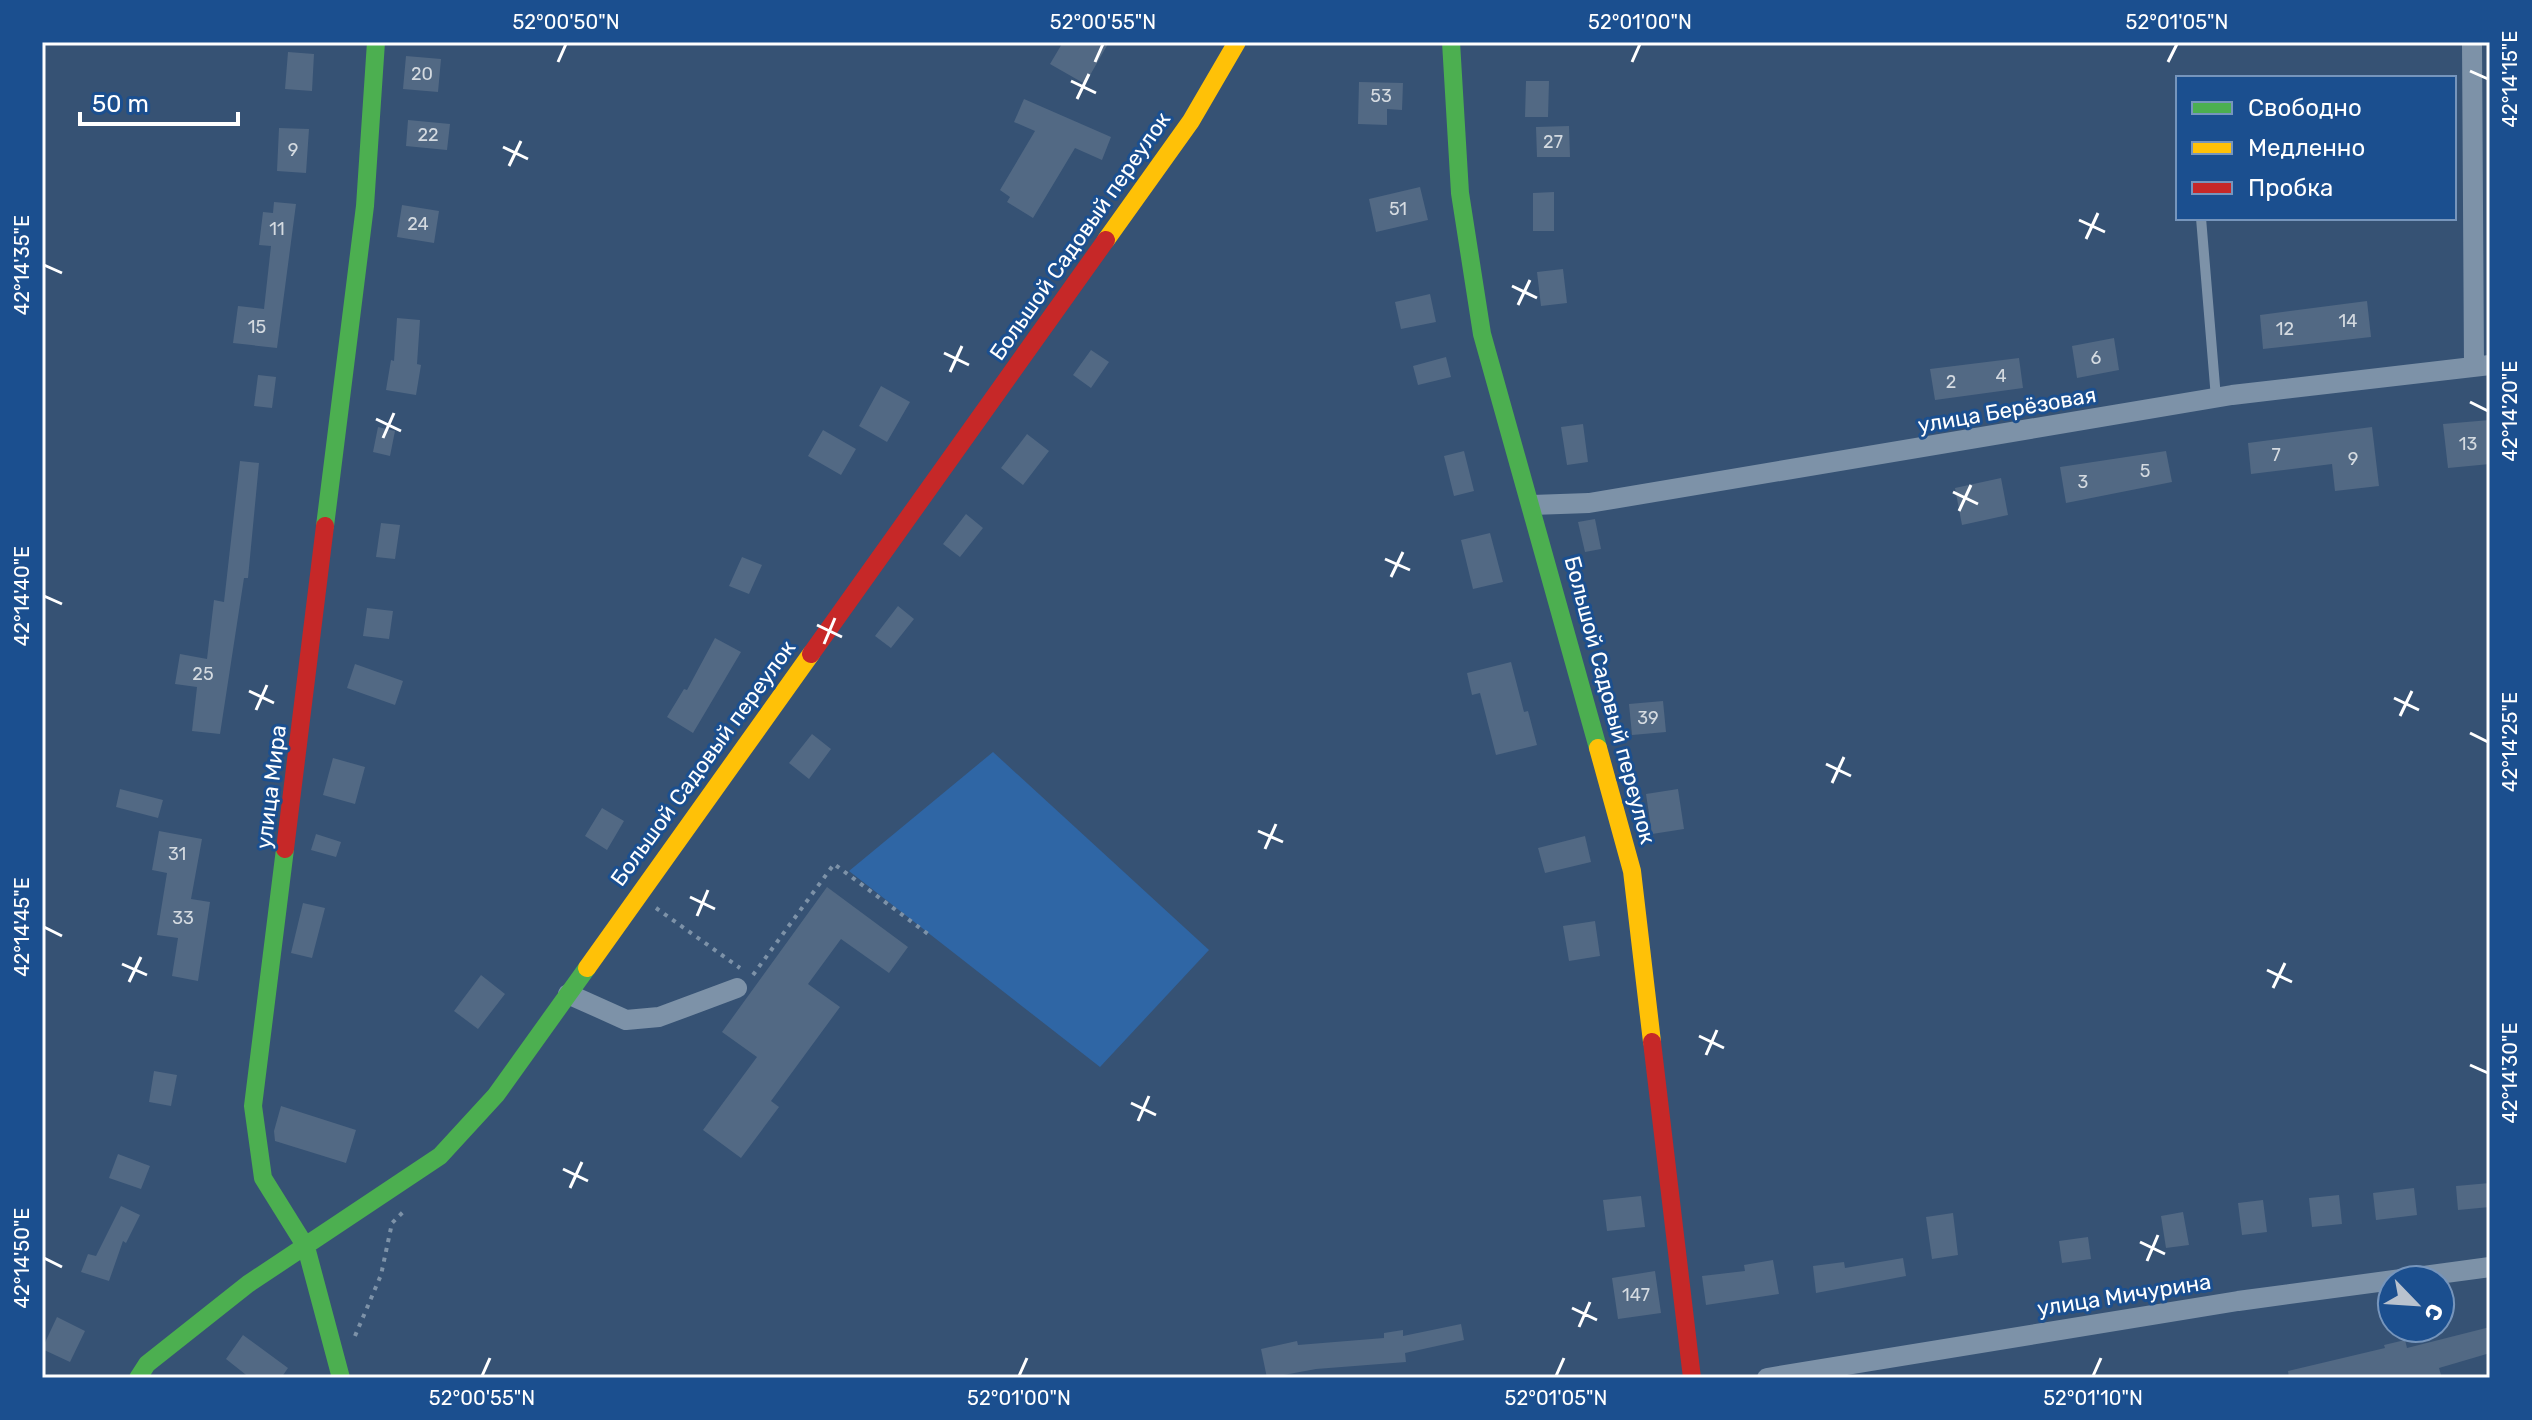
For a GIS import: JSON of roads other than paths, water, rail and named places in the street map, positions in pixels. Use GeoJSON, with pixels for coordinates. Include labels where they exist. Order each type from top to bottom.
{"type":"FeatureCollection","features":[{"type":"Feature","properties":{"kind":"street","name":"улица Мира"},"geometry":{"type":"LineString","coordinates":[[341,1378],[306,1247],[263,1178],[253,1106],[365,206],[376,42]]}},
{"type":"Feature","properties":{"kind":"street","name":"Большой Садовый переулок"},"geometry":{"type":"LineString","coordinates":[[138,1378],[147,1364],[235,1293],[440,1156],[496,1095],[1182,133],[1237,42]]}},
{"type":"Feature","properties":{"kind":"street","name":"Большой Садовый переулок"},"geometry":{"type":"LineString","coordinates":[[1451,42],[1460,193],[1482,334],[1632,871],[1692,1378]]}},
{"type":"Feature","properties":{"kind":"street"},"geometry":{"type":"LineString","coordinates":[[2472,42],[2482,366]]}},
{"type":"Feature","properties":{"kind":"street","name":"улица Берёзовая"},"geometry":{"type":"LineString","coordinates":[[1532,505],[1589,503],[2216,398],[2482,366]]}},
{"type":"Feature","properties":{"kind":"street"},"geometry":{"type":"LineString","coordinates":[[568,994],[626,1020],[659,1017],[737,988]]}},
{"type":"Feature","properties":{"kind":"street","name":"улица Мичурина"},"geometry":{"type":"LineString","coordinates":[[1767,1378],[2238,1301],[2490,1267]]}},
{"type":"Feature","properties":{"kind":"lane"},"geometry":{"type":"LineString","coordinates":[[2201,220],[2216,398]]}}]}
